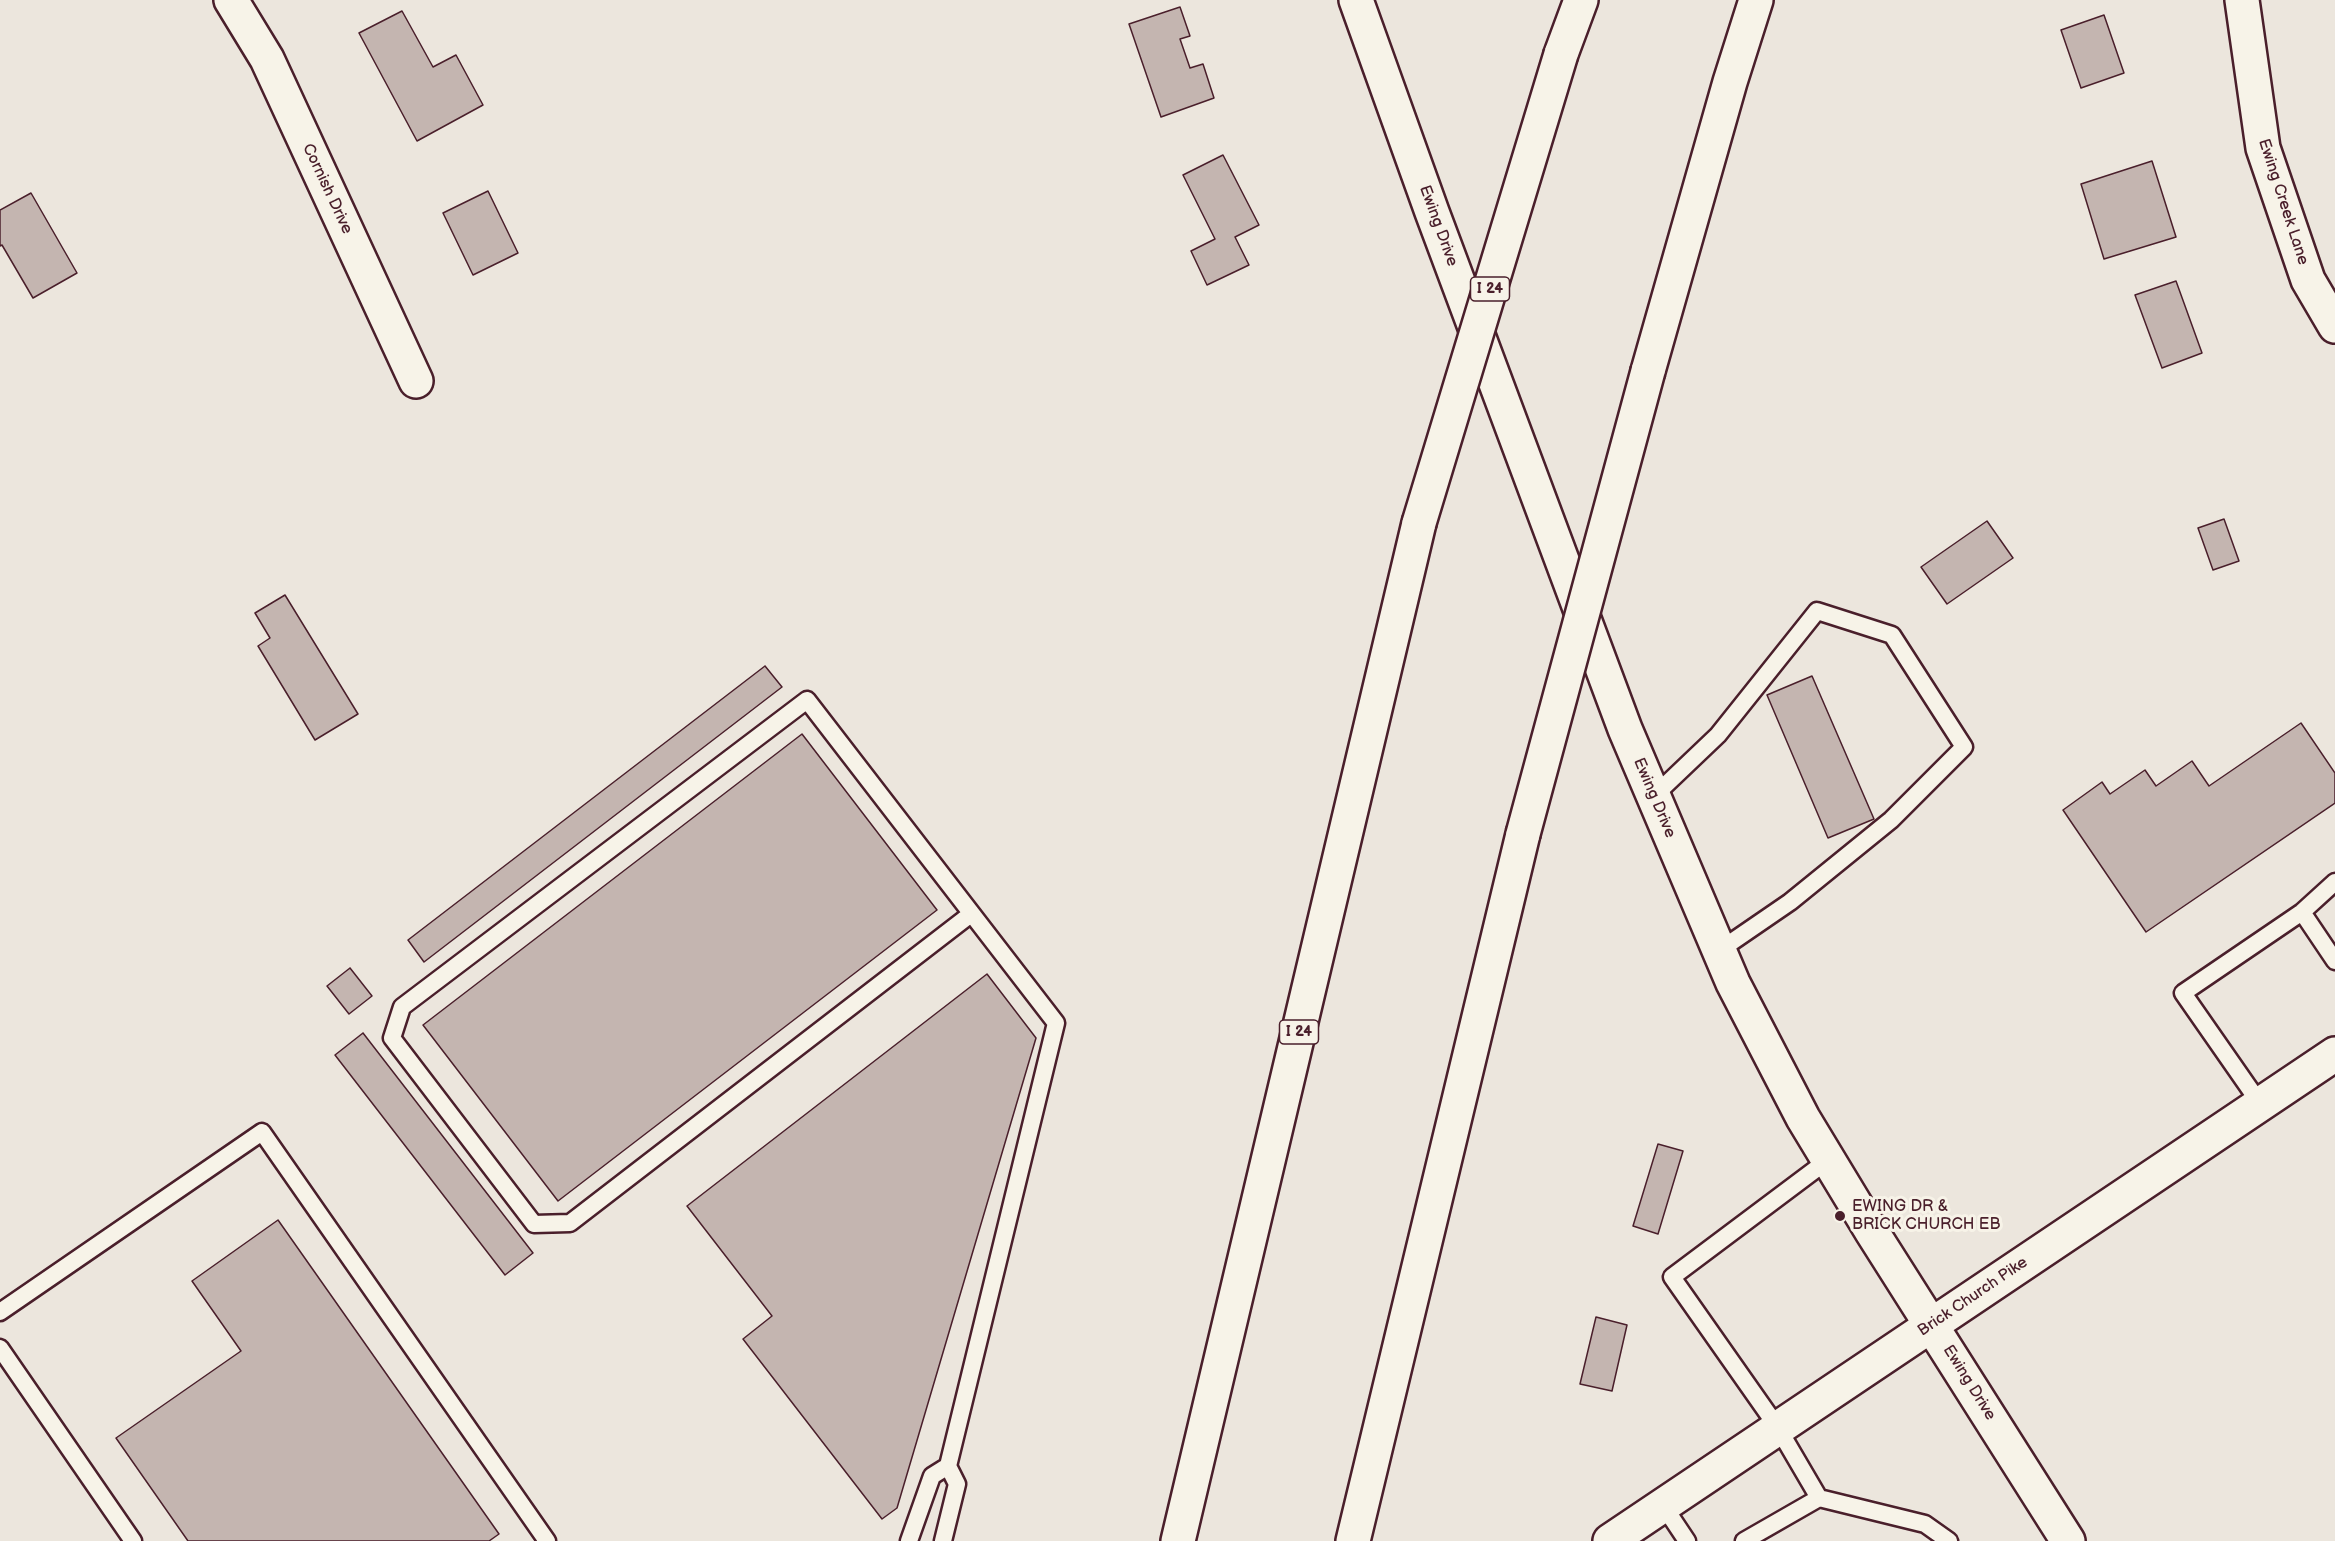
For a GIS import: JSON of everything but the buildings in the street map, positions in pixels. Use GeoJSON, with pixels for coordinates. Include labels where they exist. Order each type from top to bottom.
{"type":"FeatureCollection","features":[{"type":"Feature","properties":{"kind":"main road","name":"Cornish Drive"},"geometry":{"type":"LineString","coordinates":[[231,0],[267,59],[416,381]]}},
{"type":"Feature","properties":{"kind":"main road","name":"Ewing Drive"},"geometry":{"type":"LineString","coordinates":[[1356,0],[1432,212],[1624,729],[1734,983],[1798,1109],[1828,1160],[2068,1541]]}},
{"type":"Feature","properties":{"kind":"main road","name":"I 24"},"geometry":{"type":"LineString","coordinates":[[1178,1541],[1419,523],[1561,54],[1581,0]]}},
{"type":"Feature","properties":{"kind":"main road"},"geometry":{"type":"LineString","coordinates":[[1354,1537],[1523,834],[1648,371],[1730,82],[1756,0]]}},
{"type":"Feature","properties":{"kind":"main road"},"geometry":{"type":"LineString","coordinates":[[1730,82],[1769,0]]}},
{"type":"Feature","properties":{"kind":"main road","name":"Ewing Creek Lane"},"geometry":{"type":"LineString","coordinates":[[2242,0],[2263,148],[2308,280],[2335,326]]}},
{"type":"Feature","properties":{"kind":"main road","name":"Brick Church Pike"},"geometry":{"type":"LineString","coordinates":[[1610,1541],[2335,1054]]}},
{"type":"Feature","properties":{"kind":"lane"},"geometry":{"type":"LineString","coordinates":[[1654,796],[1719,735],[1817,611],[1892,635],[1964,747],[1891,820],[1790,902],[1720,950]]}},
{"type":"Feature","properties":{"kind":"lane"},"geometry":{"type":"LineString","coordinates":[[943,1541],[957,1484],[948,1466],[1056,1023],[807,700],[402,1007],[392,1038],[534,1224],[570,1223],[971,914]]}},
{"type":"Feature","properties":{"kind":"lane"},"geometry":{"type":"LineString","coordinates":[[2260,1105],[2183,993],[2302,912],[2335,882]]}},
{"type":"Feature","properties":{"kind":"lane"},"geometry":{"type":"LineString","coordinates":[[2302,912],[2334,958]]}},
{"type":"Feature","properties":{"kind":"lane"},"geometry":{"type":"LineString","coordinates":[[0,1312],[262,1132],[547,1541]]}},
{"type":"Feature","properties":{"kind":"lane"},"geometry":{"type":"LineString","coordinates":[[1819,1498],[1778,1428],[1672,1277],[1828,1160]]}},
{"type":"Feature","properties":{"kind":"lane"},"geometry":{"type":"LineString","coordinates":[[0,1348],[133,1541]]}},
{"type":"Feature","properties":{"kind":"lane"},"geometry":{"type":"LineString","coordinates":[[909,1541],[932,1476],[948,1466]]}},
{"type":"Feature","properties":{"kind":"lane"},"geometry":{"type":"LineString","coordinates":[[1744,1541],[1819,1498],[1925,1524],[1949,1541]]}},
{"type":"Feature","properties":{"kind":"lane"},"geometry":{"type":"LineString","coordinates":[[1663,1505],[1687,1541]]}},
{"type":"Feature","properties":{"kind":"place","name":"EWING DR & BRICK CHURCH EB"},"geometry":{"type":"Point","coordinates":[1840,1216]}}]}
